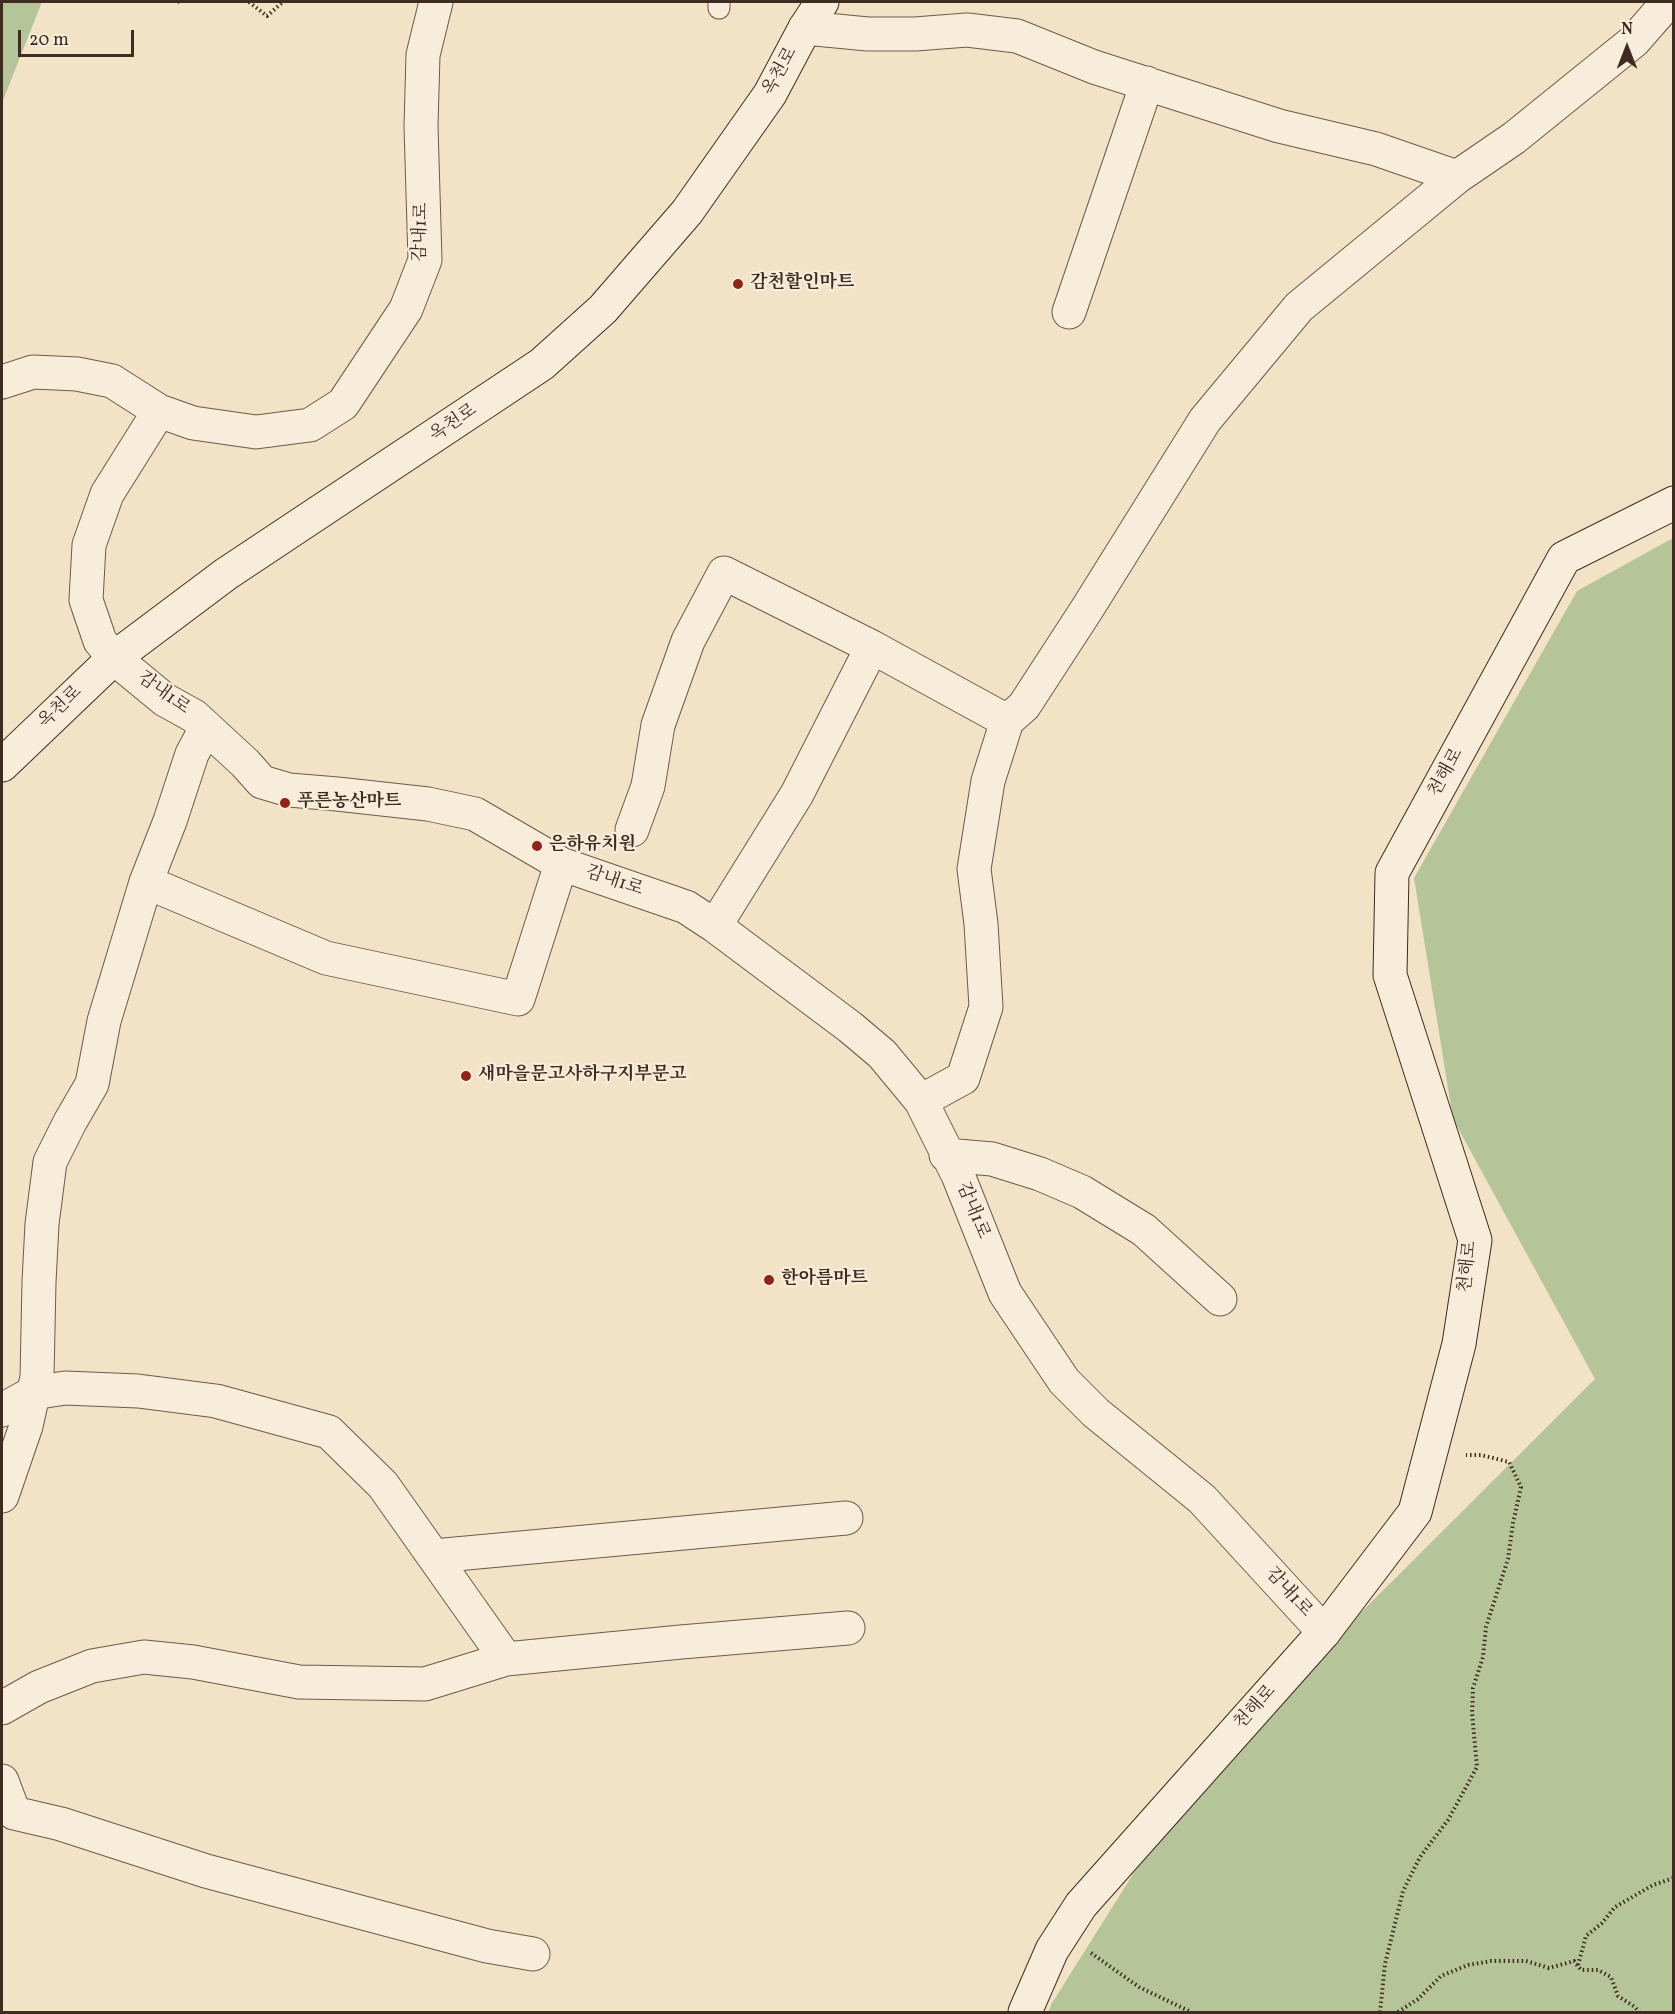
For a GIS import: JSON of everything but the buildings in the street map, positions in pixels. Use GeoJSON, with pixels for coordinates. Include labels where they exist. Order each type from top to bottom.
{"type":"FeatureCollection","features":[{"type":"Feature","properties":{"kind":"street","name":"감내1로"},"geometry":{"type":"LineString","coordinates":[[436,2],[423,55],[421,126],[425,260],[406,309],[343,404],[310,425],[256,432],[193,423],[159,411],[107,494],[89,545],[86,600],[100,641],[114,658],[165,700],[194,716],[262,782],[289,790],[428,804],[475,814],[561,864],[686,906],[850,1027],[882,1054],[921,1101],[958,1175],[1005,1293],[1064,1381],[1096,1413],[1202,1499],[1324,1632]]}},
{"type":"Feature","properties":{"kind":"street"},"geometry":{"type":"LineString","coordinates":[[921,1101],[963,1077],[986,1007],[981,924],[974,869],[988,781],[1007,722],[1024,706],[1205,420],[1299,307],[1457,177],[1514,138],[1634,41],[1661,8]]}},
{"type":"Feature","properties":{"kind":"street"},"geometry":{"type":"LineString","coordinates":[[814,15],[868,34],[915,34],[967,30],[1017,36],[1094,67],[1279,126],[1376,149],[1457,177]]}},
{"type":"Feature","properties":{"kind":"street","name":"옥천로"},"geometry":{"type":"LineString","coordinates":[[2,765],[114,658],[226,574],[542,364],[603,309],[687,212],[770,94],[814,15]]}},
{"type":"Feature","properties":{"kind":"street"},"geometry":{"type":"LineString","coordinates":[[1069,312],[1147,83]]}},
{"type":"Feature","properties":{"kind":"street"},"geometry":{"type":"LineString","coordinates":[[2,382],[33,372],[77,374],[112,381],[159,411]]}},
{"type":"Feature","properties":{"kind":"street","name":"천해로"},"geometry":{"type":"LineString","coordinates":[[1025,2013],[1052,1950],[1081,1905],[1324,1632],[1415,1512],[1459,1344],[1475,1240],[1390,975],[1392,873],[1564,558],[1674,503]]}},
{"type":"Feature","properties":{"kind":"street"},"geometry":{"type":"LineString","coordinates":[[632,830],[648,786],[658,725],[688,641],[724,573],[872,647],[1007,722]]}},
{"type":"Feature","properties":{"kind":"street"},"geometry":{"type":"LineString","coordinates":[[715,926],[797,794],[872,647]]}},
{"type":"Feature","properties":{"kind":"street"},"geometry":{"type":"LineString","coordinates":[[2,1496],[27,1426],[37,1377],[42,1224],[50,1162],[92,1084],[104,1021],[146,882],[170,821],[192,754],[206,728]]}},
{"type":"Feature","properties":{"kind":"street"},"geometry":{"type":"LineString","coordinates":[[146,882],[326,958],[518,999],[561,864]]}},
{"type":"Feature","properties":{"kind":"street"},"geometry":{"type":"LineString","coordinates":[[946,1155],[993,1159],[1040,1174],[1082,1192],[1144,1230],[1220,1299]]}},
{"type":"Feature","properties":{"kind":"street"},"geometry":{"type":"LineString","coordinates":[[2,1410],[33,1393],[65,1388],[138,1391],[216,1401],[329,1432],[383,1485],[506,1659]]}},
{"type":"Feature","properties":{"kind":"street"},"geometry":{"type":"LineString","coordinates":[[435,1556],[846,1518]]}},
{"type":"Feature","properties":{"kind":"street"},"geometry":{"type":"LineString","coordinates":[[2,1708],[39,1688],[92,1666],[144,1658],[193,1662],[299,1682],[425,1684],[506,1659],[848,1628]]}},
{"type":"Feature","properties":{"kind":"street"},"geometry":{"type":"LineString","coordinates":[[2,1781],[14,1813],[61,1824],[206,1871],[487,1946],[532,1954]]}},
{"type":"Feature","properties":{"kind":"path"},"geometry":{"type":"LineString","coordinates":[[249,2],[267,16],[283,2]]}},
{"type":"Feature","properties":{"kind":"path"},"geometry":{"type":"LineString","coordinates":[[1380,2013],[1385,1964],[1403,1891],[1420,1857],[1448,1820],[1477,1767],[1472,1713],[1473,1688],[1483,1658],[1486,1627],[1508,1559],[1521,1486],[1509,1462],[1481,1455],[1455,1455],[1432,1449]]}},
{"type":"Feature","properties":{"kind":"path"},"geometry":{"type":"LineString","coordinates":[[1578,1966],[1586,1936],[1602,1923],[1615,1907],[1653,1885],[1674,1878]]}},
{"type":"Feature","properties":{"kind":"path"},"geometry":{"type":"LineString","coordinates":[[1052,1950],[1080,1945],[1139,1987],[1191,2013]]}},
{"type":"Feature","properties":{"kind":"path"},"geometry":{"type":"LineString","coordinates":[[1398,2013],[1418,2000],[1441,1976],[1468,1965],[1491,1961],[1526,1960],[1550,1968],[1574,1960],[1581,1970],[1598,1970],[1611,1977],[1618,1996],[1635,2007],[1639,2013]]}},
{"type":"Feature","properties":{"kind":"green space"},"geometry":{"type":"Polygon","coordinates":[[[2,2],[42,2],[2,103],[2,2]]]}},
{"type":"Feature","properties":{"kind":"green space"},"geometry":{"type":"Polygon","coordinates":[[[1673,538],[1673,2012],[1048,2012],[1191,1782],[1595,1379],[1453,1119],[1414,878],[1577,591],[1673,538]]]}},
{"type":"Feature","properties":{"kind":"place","name":"감천할인마트"},"geometry":{"type":"Point","coordinates":[738,284]}},
{"type":"Feature","properties":{"kind":"place","name":"푸른농산마트"},"geometry":{"type":"Point","coordinates":[285,803]}},
{"type":"Feature","properties":{"kind":"place","name":"은하유치원"},"geometry":{"type":"Point","coordinates":[537,846]}},
{"type":"Feature","properties":{"kind":"place","name":"새마을문고사하구지부문고"},"geometry":{"type":"Point","coordinates":[466,1076]}},
{"type":"Feature","properties":{"kind":"place","name":"한아름마트"},"geometry":{"type":"Point","coordinates":[769,1280]}}]}
